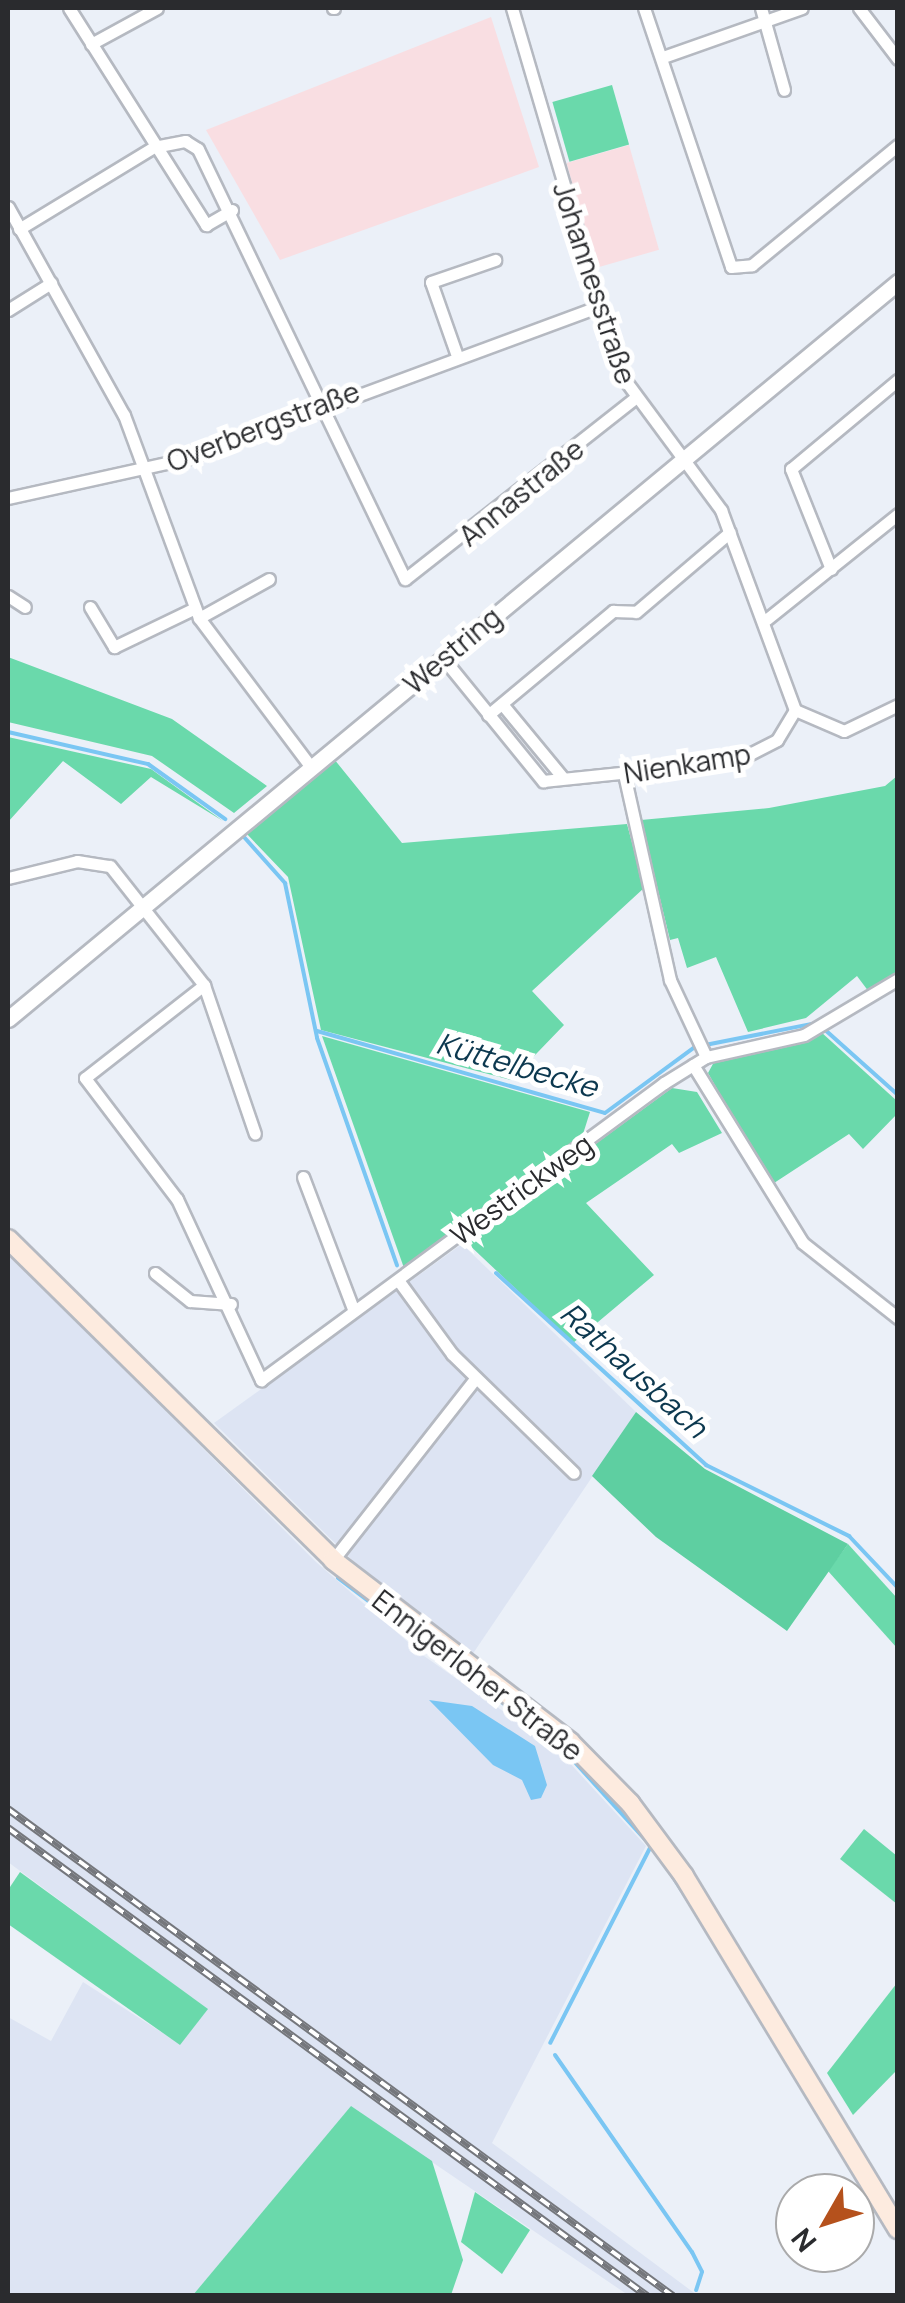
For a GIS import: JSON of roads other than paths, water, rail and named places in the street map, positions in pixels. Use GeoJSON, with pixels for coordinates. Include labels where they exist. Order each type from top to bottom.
{"type":"FeatureCollection","features":[{"type":"Feature","properties":{"kind":"main road","name":"Ennigerloher Straße"},"geometry":{"type":"LineString","coordinates":[[8,1239],[333,1560],[554,1730],[630,1803],[693,1890],[898,2230]]}},
{"type":"Feature","properties":{"kind":"street"},"geometry":{"type":"LineString","coordinates":[[69,8],[206,225],[232,210]]}},
{"type":"Feature","properties":{"kind":"street"},"geometry":{"type":"LineString","coordinates":[[91,44],[158,8]]}},
{"type":"Feature","properties":{"kind":"street","name":"Johannesstraße"},"geometry":{"type":"LineString","coordinates":[[512,8],[599,306],[634,398],[685,458],[730,532],[766,619],[795,710]]}},
{"type":"Feature","properties":{"kind":"street"},"geometry":{"type":"LineString","coordinates":[[644,8],[732,267],[752,265],[898,145]]}},
{"type":"Feature","properties":{"kind":"street"},"geometry":{"type":"LineString","coordinates":[[663,57],[763,14],[802,8]]}},
{"type":"Feature","properties":{"kind":"street"},"geometry":{"type":"LineString","coordinates":[[859,8],[898,59]]}},
{"type":"Feature","properties":{"kind":"street"},"geometry":{"type":"LineString","coordinates":[[763,14],[784,90]]}},
{"type":"Feature","properties":{"kind":"street"},"geometry":{"type":"LineString","coordinates":[[20,229],[154,147],[185,141],[198,149],[232,210],[325,402]]}},
{"type":"Feature","properties":{"kind":"street"},"geometry":{"type":"LineString","coordinates":[[8,207],[51,283],[143,470],[197,613],[310,767]]}},
{"type":"Feature","properties":{"kind":"street"},"geometry":{"type":"LineString","coordinates":[[456,353],[431,282],[495,260]]}},
{"type":"Feature","properties":{"kind":"street","name":"Westring"},"geometry":{"type":"LineString","coordinates":[[8,1019],[898,282]]}},
{"type":"Feature","properties":{"kind":"street"},"geometry":{"type":"LineString","coordinates":[[8,310],[51,283]]}},
{"type":"Feature","properties":{"kind":"street","name":"Overbergstraße"},"geometry":{"type":"LineString","coordinates":[[8,498],[143,470],[456,353],[599,306]]}},
{"type":"Feature","properties":{"kind":"street"},"geometry":{"type":"LineString","coordinates":[[831,569],[791,470],[898,380]]}},
{"type":"Feature","properties":{"kind":"street","name":"Annastraße"},"geometry":{"type":"LineString","coordinates":[[325,402],[405,579],[634,398]]}},
{"type":"Feature","properties":{"kind":"street"},"geometry":{"type":"LineString","coordinates":[[766,619],[898,514]]}},
{"type":"Feature","properties":{"kind":"street"},"geometry":{"type":"LineString","coordinates":[[488,715],[613,611],[636,612],[730,532]]}},
{"type":"Feature","properties":{"kind":"street"},"geometry":{"type":"LineString","coordinates":[[90,607],[114,647],[269,580]]}},
{"type":"Feature","properties":{"kind":"street"},"geometry":{"type":"LineString","coordinates":[[8,596],[25,607]]}},
{"type":"Feature","properties":{"kind":"street"},"geometry":{"type":"LineString","coordinates":[[443,658],[542,780],[563,778]]}},
{"type":"Feature","properties":{"kind":"street"},"geometry":{"type":"LineString","coordinates":[[502,704],[563,778]]}},
{"type":"Feature","properties":{"kind":"street"},"geometry":{"type":"LineString","coordinates":[[795,710],[844,731],[898,705]]}},
{"type":"Feature","properties":{"kind":"street","name":"Nienkamp"},"geometry":{"type":"LineString","coordinates":[[563,778],[624,774],[757,755],[795,710]]}},
{"type":"Feature","properties":{"kind":"street"},"geometry":{"type":"LineString","coordinates":[[624,774],[670,980],[706,1057]]}},
{"type":"Feature","properties":{"kind":"street"},"geometry":{"type":"LineString","coordinates":[[8,878],[98,860],[142,906],[204,985],[256,1134]]}},
{"type":"Feature","properties":{"kind":"street","name":"Westrickweg"},"geometry":{"type":"LineString","coordinates":[[231,1304],[261,1380],[693,1065],[706,1057],[804,1035],[898,980]]}},
{"type":"Feature","properties":{"kind":"street"},"geometry":{"type":"LineString","coordinates":[[204,985],[85,1078],[160,1174],[231,1304]]}},
{"type":"Feature","properties":{"kind":"street"},"geometry":{"type":"LineString","coordinates":[[693,1065],[803,1242],[898,1318]]}},
{"type":"Feature","properties":{"kind":"street"},"geometry":{"type":"LineString","coordinates":[[304,1176],[354,1311]]}},
{"type":"Feature","properties":{"kind":"street"},"geometry":{"type":"LineString","coordinates":[[156,1272],[190,1302],[231,1304]]}},
{"type":"Feature","properties":{"kind":"street"},"geometry":{"type":"LineString","coordinates":[[398,1280],[475,1380],[574,1473]]}},
{"type":"Feature","properties":{"kind":"street"},"geometry":{"type":"LineString","coordinates":[[333,1560],[475,1380]]}},
{"type":"Feature","properties":{"kind":"water"},"geometry":{"type":"Polygon","coordinates":[[[429,1700],[472,1706],[535,1746],[547,1785],[541,1798],[531,1800],[522,1780],[493,1765],[429,1700]]]}},
{"type":"Feature","properties":{"kind":"waterway","name":"Rathausbach"},"geometry":{"type":"LineString","coordinates":[[8,732],[148,764],[225,819]]}},
{"type":"Feature","properties":{"kind":"waterway","name":"Rathausbach"},"geometry":{"type":"LineString","coordinates":[[244,837],[285,883],[317,1038],[397,1265]]}},
{"type":"Feature","properties":{"kind":"waterway","name":"Küttelbecke"},"geometry":{"type":"LineString","coordinates":[[317,1031],[605,1113],[695,1047],[816,1023]]}},
{"type":"Feature","properties":{"kind":"waterway","name":"Küttelbecke"},"geometry":{"type":"LineString","coordinates":[[823,1028],[898,1095]]}},
{"type":"Feature","properties":{"kind":"waterway","name":"Rathausbach"},"geometry":{"type":"LineString","coordinates":[[496,1273],[706,1465],[849,1536],[898,1588]]}},
{"type":"Feature","properties":{"kind":"waterway"},"geometry":{"type":"LineString","coordinates":[[338,1578],[561,1747],[651,1846],[550,2043]]}},
{"type":"Feature","properties":{"kind":"waterway"},"geometry":{"type":"LineString","coordinates":[[664,1863],[702,1922]]}},
{"type":"Feature","properties":{"kind":"waterway"},"geometry":{"type":"LineString","coordinates":[[555,2055],[692,2252],[702,2272],[696,2290]]}},
{"type":"Feature","properties":{"kind":"railway"},"geometry":{"type":"LineString","coordinates":[[8,1809],[673,2296]]}},
{"type":"Feature","properties":{"kind":"railway"},"geometry":{"type":"LineString","coordinates":[[8,1828],[647,2296]]}}]}
